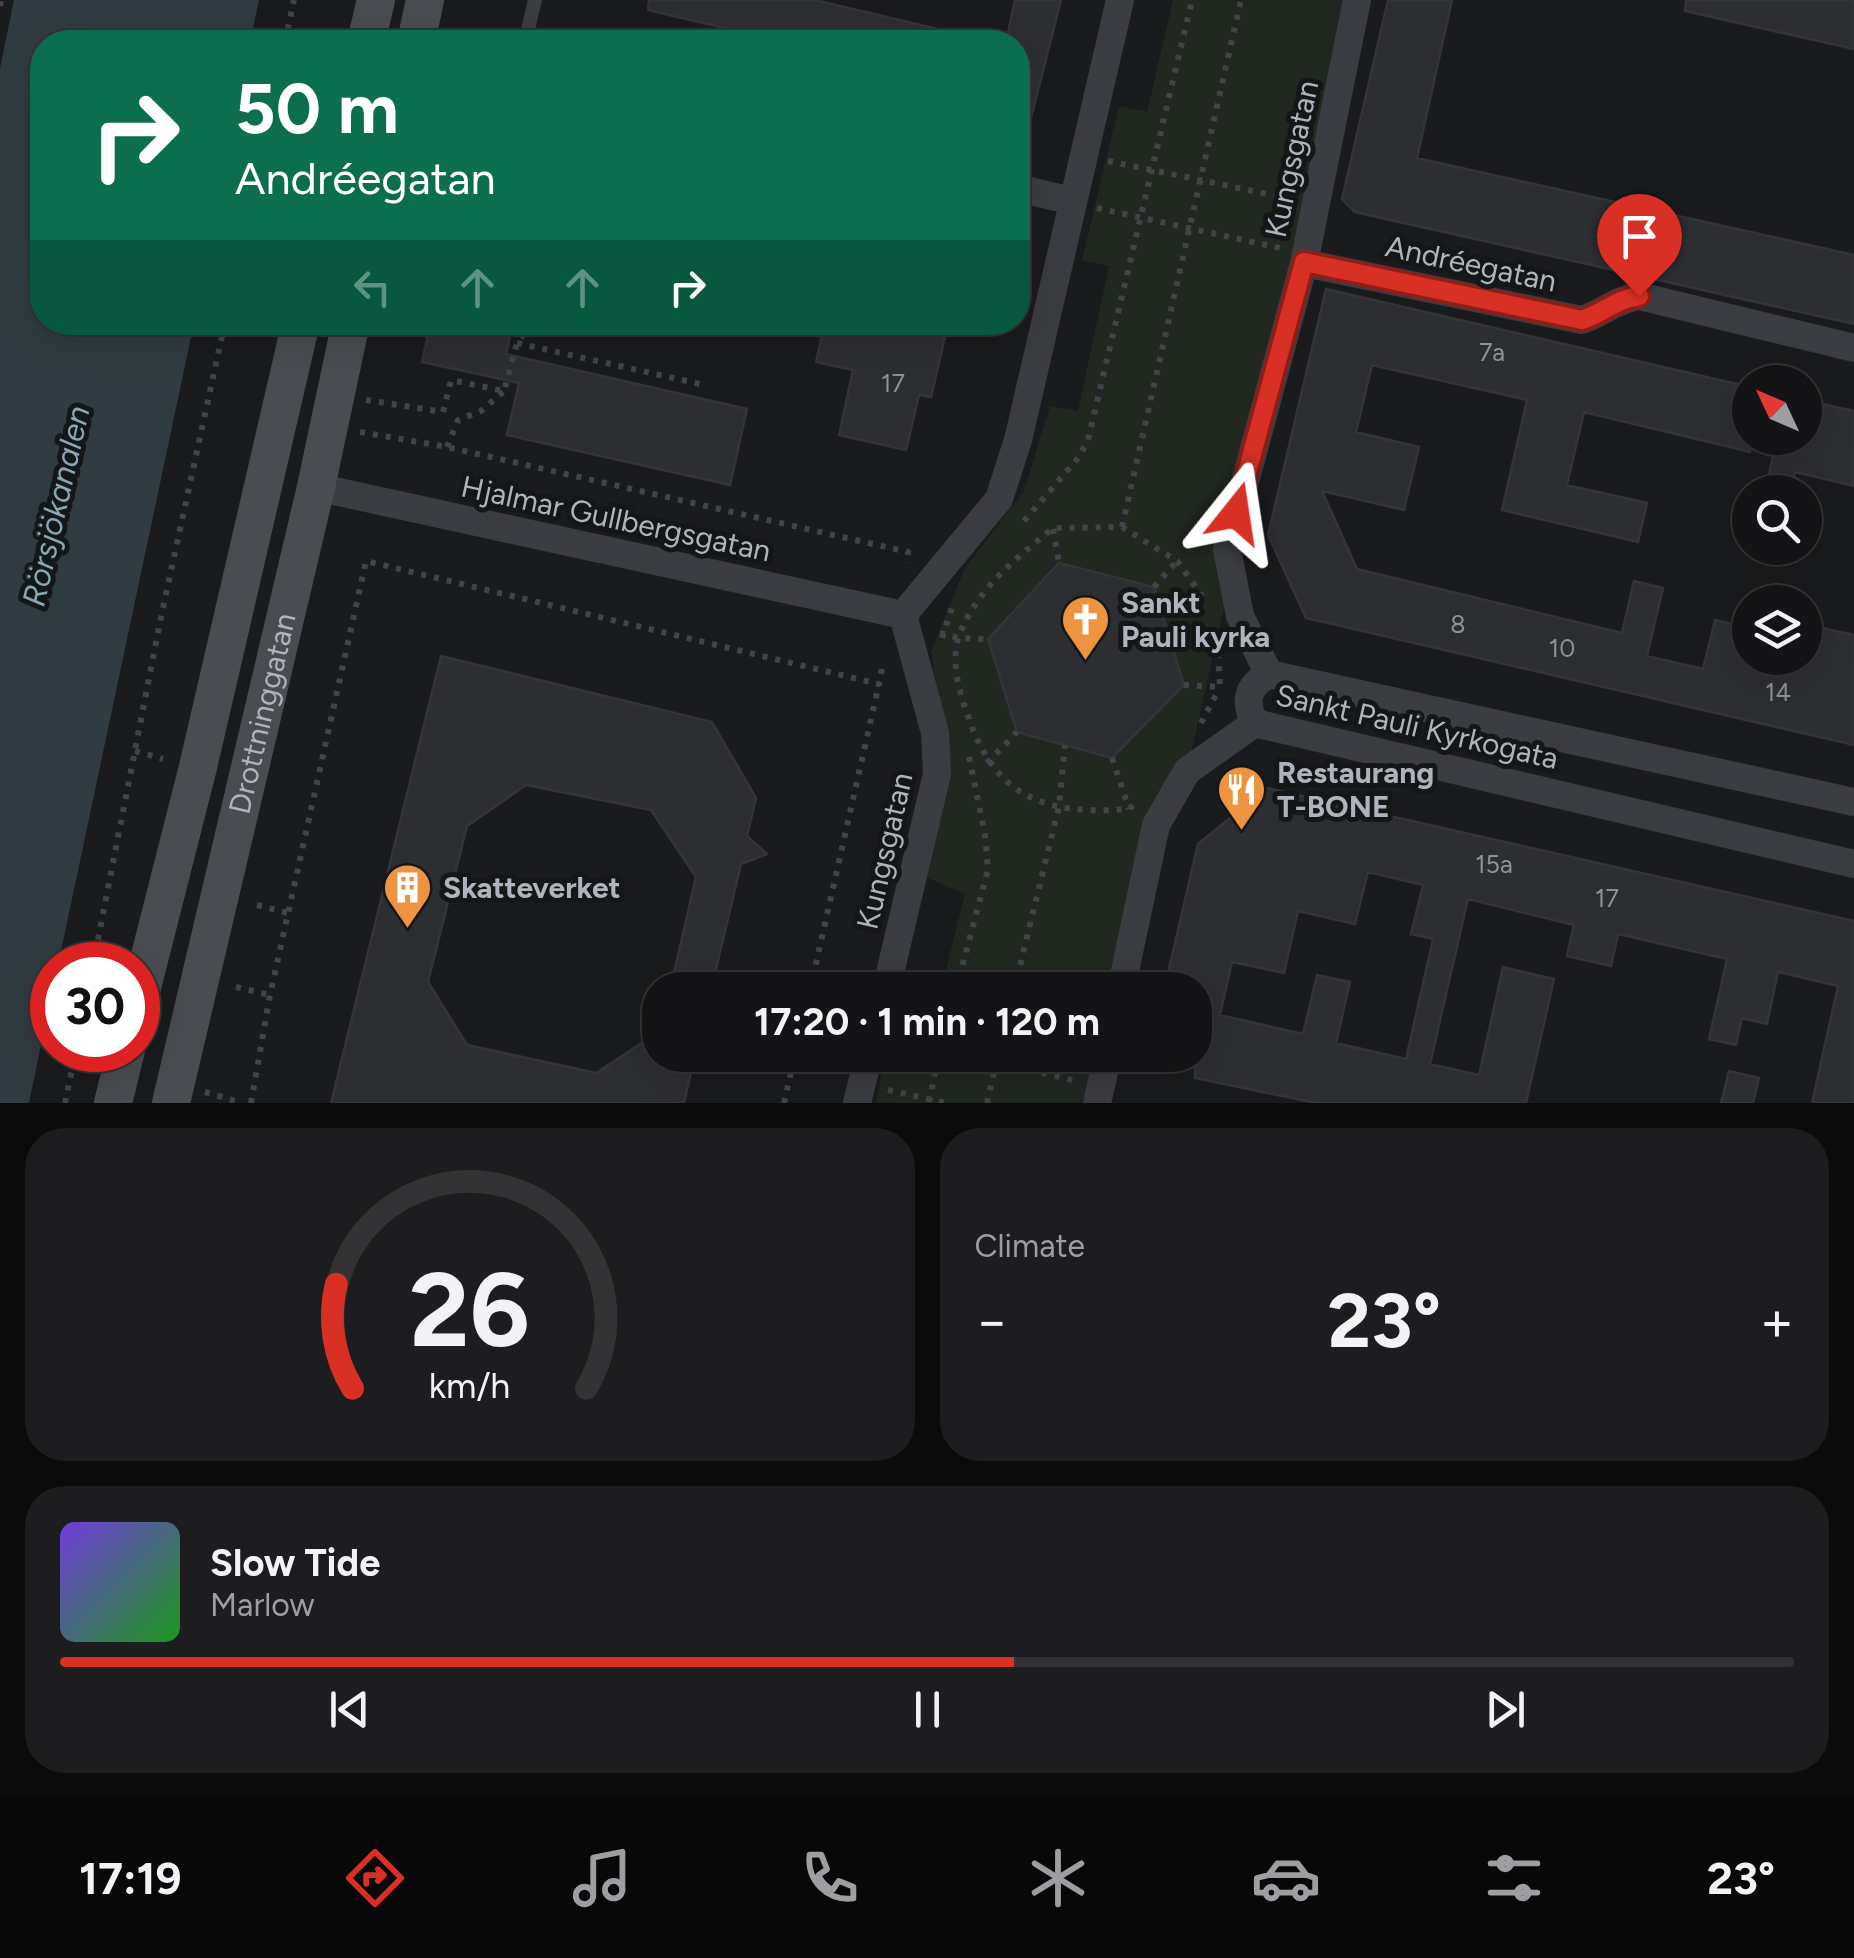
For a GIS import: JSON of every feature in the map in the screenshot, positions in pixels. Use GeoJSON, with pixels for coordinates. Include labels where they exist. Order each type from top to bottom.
{"type":"FeatureCollection","features":[{"type":"Feature","properties":{"kind":"main road"},"geometry":{"type":"LineString","coordinates":[[369,30],[376,0]]}},
{"type":"Feature","properties":{"kind":"main road"},"geometry":{"type":"LineString","coordinates":[[419,30],[425,0]]}},
{"type":"Feature","properties":{"kind":"main road","name":"Drottninggatan"},"geometry":{"type":"LineString","coordinates":[[154,942],[298,335]]}},
{"type":"Feature","properties":{"kind":"main road","name":"Drottninggatan"},"geometry":{"type":"LineString","coordinates":[[171,1103],[329,490],[350,335]]}},
{"type":"Feature","properties":{"kind":"main road"},"geometry":{"type":"LineString","coordinates":[[113,1103],[121,1072]]}},
{"type":"Feature","properties":{"kind":"street"},"geometry":{"type":"LineString","coordinates":[[898,614],[999,499],[1018,440],[1120,0]]}},
{"type":"Feature","properties":{"kind":"street","name":"Kungsgatan"},"geometry":{"type":"LineString","coordinates":[[1269,674],[1240,616],[1227,548],[1304,262],[1358,0]]}},
{"type":"Feature","properties":{"kind":"street"},"geometry":{"type":"LineString","coordinates":[[1030,191],[1072,201]]}},
{"type":"Feature","properties":{"kind":"street","name":"Andréegatan"},"geometry":{"type":"LineString","coordinates":[[1304,262],[1582,320],[1600,314],[1620,299],[1639,296],[1854,348]]}},
{"type":"Feature","properties":{"kind":"street","name":"Hjalmar Gullbergsgatan"},"geometry":{"type":"LineString","coordinates":[[329,490],[898,614]]}},
{"type":"Feature","properties":{"kind":"street","name":"Kungsgatan"},"geometry":{"type":"LineString","coordinates":[[890,972],[937,774],[935,733],[898,614]]}},
{"type":"Feature","properties":{"kind":"street","name":"Sankt Pauli Kyrkogata"},"geometry":{"type":"LineString","coordinates":[[1854,802],[1269,674],[1255,682],[1248,694],[1248,710],[1255,722],[1854,864]]}},
{"type":"Feature","properties":{"kind":"street"},"geometry":{"type":"LineString","coordinates":[[1125,972],[1156,825],[1187,772],[1255,722]]}},
{"type":"Feature","properties":{"kind":"lane"},"geometry":{"type":"LineString","coordinates":[[529,30],[535,0]]}},
{"type":"Feature","properties":{"kind":"path"},"geometry":{"type":"LineString","coordinates":[[288,30],[294,0]]}},
{"type":"Feature","properties":{"kind":"path"},"geometry":{"type":"LineString","coordinates":[[1014,533],[1079,457],[1088,440],[1192,0]]}},
{"type":"Feature","properties":{"kind":"path"},"geometry":{"type":"LineString","coordinates":[[1122,527],[1241,0]]}},
{"type":"Feature","properties":{"kind":"path"},"geometry":{"type":"LineString","coordinates":[[1083,156],[1316,204]]}},
{"type":"Feature","properties":{"kind":"path"},"geometry":{"type":"LineString","coordinates":[[1072,201],[1290,250],[1304,262]]}},
{"type":"Feature","properties":{"kind":"path"},"geometry":{"type":"LineString","coordinates":[[98,942],[221,335]]}},
{"type":"Feature","properties":{"kind":"path"},"geometry":{"type":"LineString","coordinates":[[447,448],[458,420],[481,411],[504,390],[523,335]]}},
{"type":"Feature","properties":{"kind":"path"},"geometry":{"type":"LineString","coordinates":[[517,343],[700,384]]}},
{"type":"Feature","properties":{"kind":"path"},"geometry":{"type":"LineString","coordinates":[[443,412],[451,380],[504,390]]}},
{"type":"Feature","properties":{"kind":"path"},"geometry":{"type":"LineString","coordinates":[[329,490],[357,431],[365,400],[443,412],[458,420]]}},
{"type":"Feature","properties":{"kind":"path"},"geometry":{"type":"LineString","coordinates":[[357,431],[908,552],[898,614],[878,684],[814,972]]}},
{"type":"Feature","properties":{"kind":"path"},"geometry":{"type":"LineString","coordinates":[[1059,806],[1018,792],[987,763],[956,682],[958,638],[985,588],[1053,528],[1122,527],[1177,561],[1204,598],[1209,613]]}},
{"type":"Feature","properties":{"kind":"path"},"geometry":{"type":"LineString","coordinates":[[1053,528],[1060,563]]}},
{"type":"Feature","properties":{"kind":"path"},"geometry":{"type":"LineString","coordinates":[[250,1103],[270,995],[366,561],[878,684]]}},
{"type":"Feature","properties":{"kind":"path"},"geometry":{"type":"LineString","coordinates":[[1154,587],[1177,561]]}},
{"type":"Feature","properties":{"kind":"path"},"geometry":{"type":"LineString","coordinates":[[943,650],[942,634],[955,600]]}},
{"type":"Feature","properties":{"kind":"path"},"geometry":{"type":"LineString","coordinates":[[1184,685],[1220,688],[1214,628]]}},
{"type":"Feature","properties":{"kind":"path"},"geometry":{"type":"LineString","coordinates":[[942,634],[988,638]]}},
{"type":"Feature","properties":{"kind":"path"},"geometry":{"type":"LineString","coordinates":[[947,668],[960,724]]}},
{"type":"Feature","properties":{"kind":"path"},"geometry":{"type":"LineString","coordinates":[[987,763],[1017,732]]}},
{"type":"Feature","properties":{"kind":"path"},"geometry":{"type":"LineString","coordinates":[[961,972],[988,869],[986,834],[966,743]]}},
{"type":"Feature","properties":{"kind":"path"},"geometry":{"type":"LineString","coordinates":[[1018,972],[1059,806],[1065,745]]}},
{"type":"Feature","properties":{"kind":"path"},"geometry":{"type":"LineString","coordinates":[[135,751],[164,759]]}},
{"type":"Feature","properties":{"kind":"path"},"geometry":{"type":"LineString","coordinates":[[1112,758],[1129,809]]}},
{"type":"Feature","properties":{"kind":"path"},"geometry":{"type":"LineString","coordinates":[[256,905],[288,913]]}},
{"type":"Feature","properties":{"kind":"path"},"geometry":{"type":"LineString","coordinates":[[236,986],[270,995]]}},
{"type":"Feature","properties":{"kind":"path"},"geometry":{"type":"LineString","coordinates":[[65,1103],[72,1072]]}},
{"type":"Feature","properties":{"kind":"path"},"geometry":{"type":"LineString","coordinates":[[784,1103],[791,1072]]}},
{"type":"Feature","properties":{"kind":"path"},"geometry":{"type":"LineString","coordinates":[[929,1102],[935,1072]]}},
{"type":"Feature","properties":{"kind":"path"},"geometry":{"type":"LineString","coordinates":[[987,1103],[994,1072]]}},
{"type":"Feature","properties":{"kind":"path"},"geometry":{"type":"LineString","coordinates":[[1036,1072],[1099,1095]]}},
{"type":"Feature","properties":{"kind":"path"},"geometry":{"type":"LineString","coordinates":[[860,1094],[946,1103]]}},
{"type":"Feature","properties":{"kind":"shaded area"},"geometry":{"type":"Polygon","coordinates":[[[1173,0],[1357,0],[1187,771],[1114,972],[946,972],[965,894],[923,876],[948,780],[931,651],[965,568],[1024,491],[1050,406],[1078,411],[1109,266],[1082,260],[1119,106],[1147,112],[1173,0]]]}},
{"type":"Feature","properties":{"kind":"shaded area"},"geometry":{"type":"Polygon","coordinates":[[[882,1072],[1090,1072],[1083,1103],[876,1103],[882,1072]]]}},
{"type":"Feature","properties":{"kind":"water","name":"Rörsjökanalen"},"geometry":{"type":"Polygon","coordinates":[[[14,0],[259,0],[253,30],[30,30],[30,335],[191,335],[63,942],[30,942],[30,1072],[35,1072],[29,1103],[0,1103],[0,68],[14,0]]]}},
{"type":"Feature","properties":{"kind":"building"},"geometry":{"type":"Polygon","coordinates":[[[649,0],[815,0],[942,30],[733,30],[648,10],[649,0]]]}},
{"type":"Feature","properties":{"kind":"building"},"geometry":{"type":"Polygon","coordinates":[[[1015,0],[1061,0],[1030,122],[1030,30],[1009,30],[1015,0]]]}},
{"type":"Feature","properties":{"kind":"building"},"geometry":{"type":"Polygon","coordinates":[[[1388,0],[1452,0],[1417,158],[1854,255],[1854,324],[1355,212],[1342,199],[1388,0]]]}},
{"type":"Feature","properties":{"kind":"building"},"geometry":{"type":"Polygon","coordinates":[[[1686,0],[1854,0],[1854,49],[1685,11],[1686,0]]]}},
{"type":"Feature","properties":{"kind":"building"},"geometry":{"type":"Polygon","coordinates":[[[1326,289],[1732,383],[1732,448],[1584,412],[1567,485],[1647,503],[1638,542],[1502,510],[1527,400],[1372,365],[1356,432],[1419,447],[1404,510],[1322,491],[1357,569],[1622,633],[1634,581],[1663,588],[1647,656],[1703,669],[1715,620],[1732,624],[1732,675],[1822,675],[1822,628],[1854,635],[1854,745],[1306,618],[1268,535],[1326,289]]]}},
{"type":"Feature","properties":{"kind":"building"},"geometry":{"type":"Polygon","coordinates":[[[428,335],[510,335],[506,354],[747,409],[730,485],[507,435],[519,383],[422,362],[428,335]]]}},
{"type":"Feature","properties":{"kind":"building"},"geometry":{"type":"Polygon","coordinates":[[[822,335],[946,335],[931,397],[919,395],[906,450],[839,435],[853,370],[816,362],[822,335]]]}},
{"type":"Feature","properties":{"kind":"building"},"geometry":{"type":"Polygon","coordinates":[[[1822,404],[1854,411],[1854,486],[1822,478],[1822,475],[1795,472],[1769,475],[1773,455],[1822,455],[1822,404]]]}},
{"type":"Feature","properties":{"kind":"building","name":"Sankt Pauli kyrka"},"geometry":{"type":"Polygon","coordinates":[[[1059,563],[1154,587],[1184,685],[1112,758],[1017,732],[988,639],[1059,563]]]}},
{"type":"Feature","properties":{"kind":"building","name":"Skatteverket"},"geometry":{"type":"Polygon","coordinates":[[[441,656],[712,722],[756,798],[747,836],[767,854],[741,864],[715,972],[674,972],[696,877],[651,810],[526,785],[467,826],[428,982],[467,1045],[596,1073],[642,1043],[642,1072],[691,1072],[684,1103],[331,1103],[441,656]]]}},
{"type":"Feature","properties":{"kind":"building"},"geometry":{"type":"Polygon","coordinates":[[[1267,788],[1854,921],[1854,1103],[1812,1103],[1838,986],[1778,972],[1767,1024],[1742,1018],[1736,1045],[1709,1039],[1727,959],[1618,934],[1611,966],[1567,956],[1574,925],[1468,899],[1430,1064],[1479,1075],[1503,967],[1554,979],[1526,1103],[1316,1103],[1195,1078],[1195,1072],[1212,1072],[1212,972],[1168,972],[1198,844],[1267,788]],[[1368,872],[1355,924],[1298,911],[1284,973],[1232,962],[1220,1015],[1303,1034],[1317,975],[1350,982],[1336,1043],[1406,1059],[1433,939],[1411,934],[1423,885],[1368,872]]]}},
{"type":"Feature","properties":{"kind":"building"},"geometry":{"type":"Polygon","coordinates":[[[1729,1071],[1759,1078],[1753,1103],[1721,1103],[1729,1071]]]}},
{"type":"Feature","properties":{"kind":"place","name":"Sankt Pauli kyrka"},"geometry":{"type":"Point","coordinates":[1086,662]}},
{"type":"Feature","properties":{"kind":"place","name":"Restaurang T-BONE"},"geometry":{"type":"Point","coordinates":[1242,832]}},
{"type":"Feature","properties":{"kind":"place","name":"Skatteverket"},"geometry":{"type":"Point","coordinates":[408,930]}},
{"type":"Feature","properties":{"kind":"route"},"geometry":{"type":"LineString","coordinates":[[1236,513],[1304,262],[1582,320],[1600,314],[1620,299],[1639,296]]}}]}
